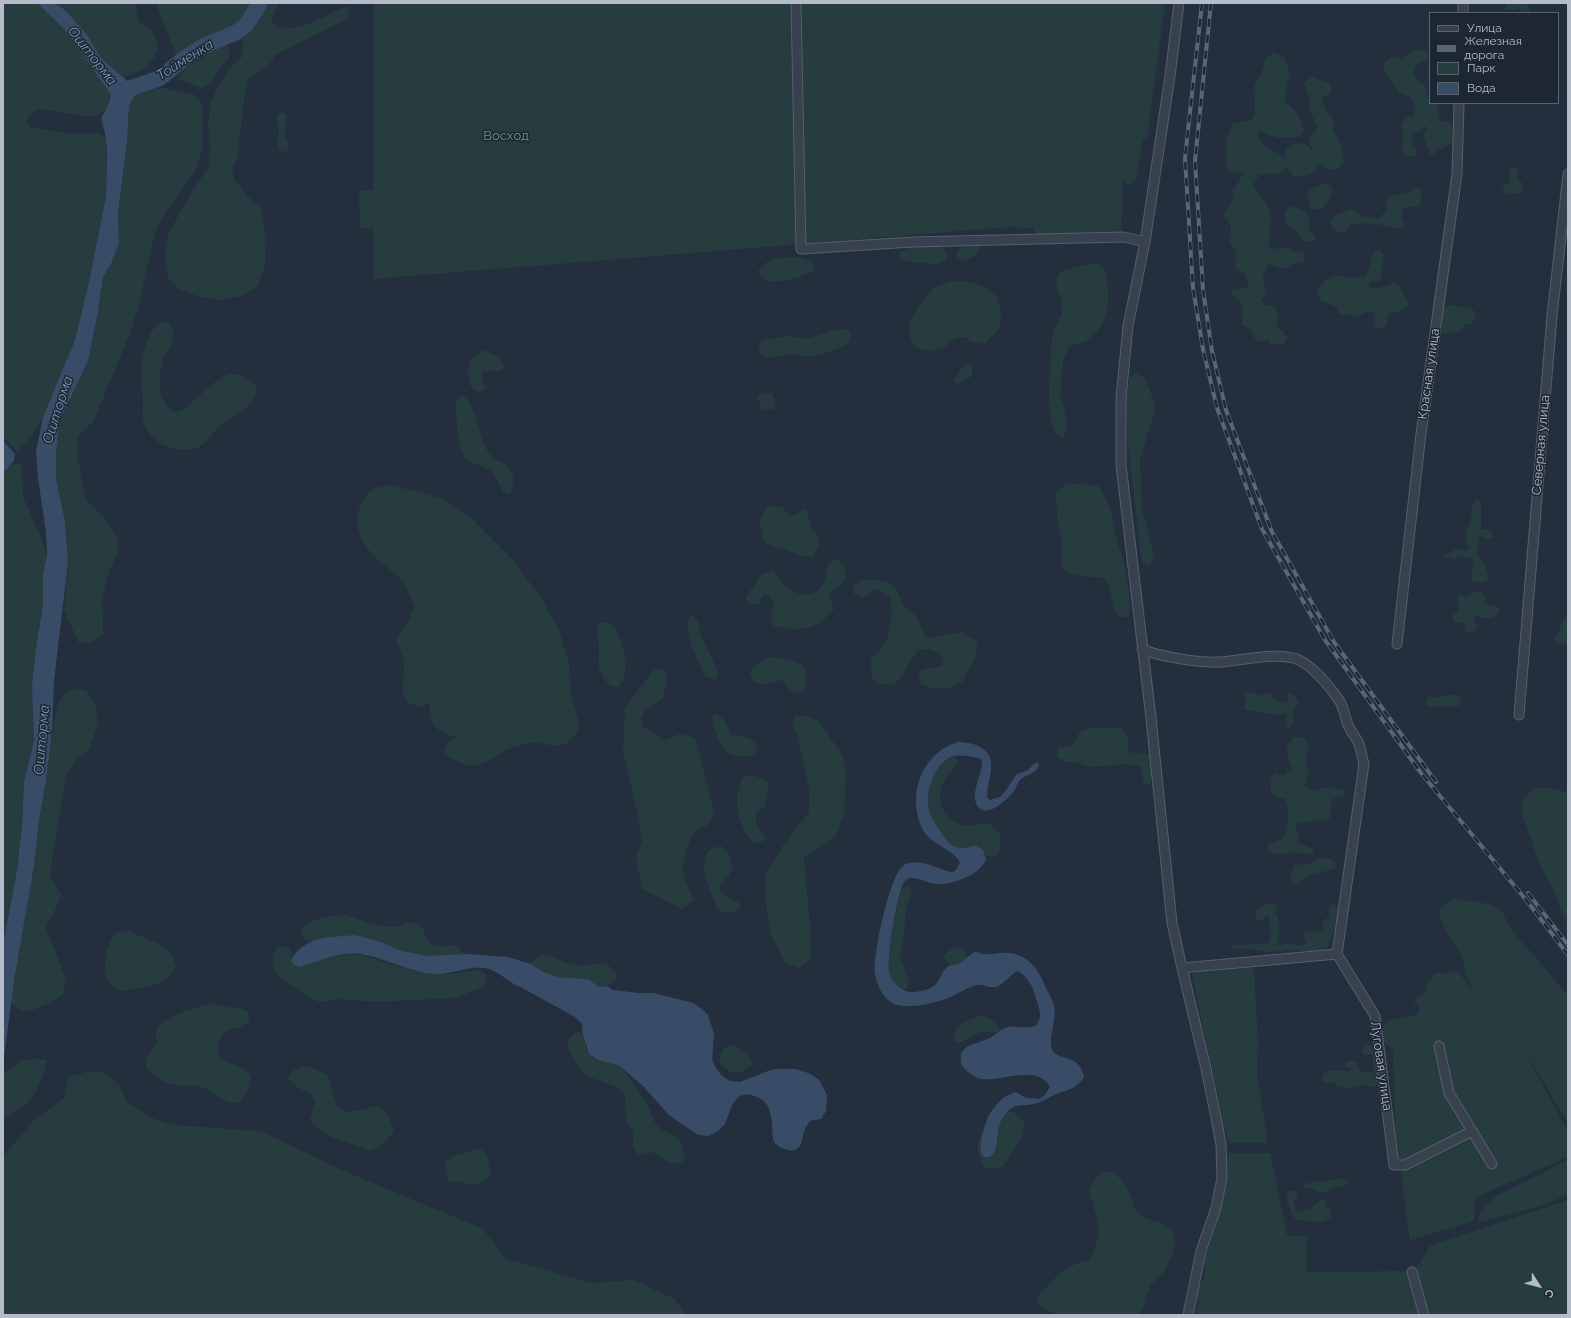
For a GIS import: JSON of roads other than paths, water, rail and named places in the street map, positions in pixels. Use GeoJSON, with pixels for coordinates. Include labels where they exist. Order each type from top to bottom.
{"type":"FeatureCollection","features":[{"type":"Feature","properties":{"kind":"street"},"geometry":{"type":"LineString","coordinates":[[796,3],[801,249],[913,242],[1124,237],[1145,242]]}},
{"type":"Feature","properties":{"kind":"street"},"geometry":{"type":"LineString","coordinates":[[1179,3],[1170,76],[1145,242],[1128,326],[1121,398],[1121,465],[1151,718],[1172,923],[1218,1122],[1220,1145],[1222,1178],[1216,1208],[1200,1251],[1188,1315]]}},
{"type":"Feature","properties":{"kind":"street","name":"Красная улица"},"geometry":{"type":"LineString","coordinates":[[1397,644],[1421,434],[1457,174],[1459,104]]}},
{"type":"Feature","properties":{"kind":"street","name":"Северная улица"},"geometry":{"type":"LineString","coordinates":[[1519,715],[1552,316],[1568,174]]}},
{"type":"Feature","properties":{"kind":"street"},"geometry":{"type":"LineString","coordinates":[[1142,649],[1152,654],[1190,660],[1219,662],[1257,657],[1287,657],[1300,660],[1316,673],[1339,700],[1345,711],[1348,725],[1359,743],[1364,764],[1336,954],[1182,968]]}},
{"type":"Feature","properties":{"kind":"street","name":"Луговая улица"},"geometry":{"type":"LineString","coordinates":[[1336,954],[1375,1016],[1394,1165],[1405,1165],[1472,1131]]}},
{"type":"Feature","properties":{"kind":"street"},"geometry":{"type":"LineString","coordinates":[[1439,1046],[1449,1094],[1492,1164]]}},
{"type":"Feature","properties":{"kind":"street"},"geometry":{"type":"LineString","coordinates":[[1412,1272],[1424,1315]]}},
{"type":"Feature","properties":{"kind":"water","name":"Ошторма"},"geometry":{"type":"Polygon","coordinates":[[[37,3],[54,3],[65,10],[87,35],[101,58],[132,85],[136,93],[129,105],[127,142],[118,213],[119,243],[111,264],[103,277],[88,361],[60,420],[56,451],[56,479],[65,521],[68,562],[54,681],[52,732],[46,780],[39,820],[34,866],[14,981],[3,1065],[3,944],[17,870],[22,827],[24,782],[34,740],[32,685],[43,605],[43,573],[47,555],[46,532],[38,478],[36,451],[43,417],[75,340],[89,282],[106,197],[107,150],[105,133],[101,119],[110,100],[110,93],[65,30],[37,3]]]}},
{"type":"Feature","properties":{"kind":"water"},"geometry":{"type":"Polygon","coordinates":[[[3,441],[15,454],[14,461],[5,471],[3,470],[3,441]]]}},
{"type":"Feature","properties":{"kind":"water"},"geometry":{"type":"Polygon","coordinates":[[[958,742],[978,746],[987,752],[990,757],[991,766],[987,797],[990,800],[1000,797],[1017,774],[1028,770],[1035,763],[1038,763],[1039,766],[1034,772],[1020,780],[1014,791],[1007,799],[991,810],[985,811],[977,805],[975,800],[982,760],[968,756],[956,756],[947,759],[938,769],[930,785],[928,797],[928,806],[934,822],[950,844],[961,848],[977,846],[983,850],[986,859],[978,870],[957,881],[935,884],[919,879],[908,878],[904,882],[898,900],[892,928],[889,956],[890,975],[897,985],[903,990],[918,992],[932,987],[937,983],[943,972],[950,965],[962,962],[975,952],[982,954],[1010,953],[1024,958],[1034,966],[1038,972],[1054,1004],[1055,1012],[1051,1036],[1051,1047],[1053,1051],[1060,1056],[1073,1060],[1081,1068],[1084,1076],[1078,1084],[1070,1089],[1038,1103],[1012,1108],[1005,1114],[1001,1121],[995,1149],[993,1154],[989,1157],[984,1157],[981,1153],[982,1140],[989,1115],[997,1104],[1003,1098],[1016,1092],[1026,1098],[1039,1099],[1045,1095],[1050,1087],[1044,1080],[1036,1076],[1028,1075],[979,1079],[963,1067],[961,1063],[961,1056],[963,1051],[970,1045],[990,1038],[1005,1028],[1031,1027],[1037,1024],[1040,1013],[1034,991],[1030,984],[1023,975],[1017,971],[1001,985],[995,987],[977,985],[936,1002],[918,1006],[901,1006],[890,1002],[887,999],[877,983],[875,974],[876,951],[883,916],[893,883],[899,871],[904,865],[915,862],[927,864],[950,872],[955,871],[960,863],[954,855],[933,841],[925,833],[919,820],[916,806],[920,779],[926,767],[934,756],[945,748],[958,742]]]}},
{"type":"Feature","properties":{"kind":"water"},"geometry":{"type":"Polygon","coordinates":[[[355,935],[375,940],[402,951],[427,956],[468,954],[508,957],[531,964],[541,971],[557,977],[588,979],[599,987],[607,986],[613,990],[654,993],[693,1003],[708,1015],[714,1034],[712,1059],[722,1076],[730,1081],[740,1082],[777,1069],[796,1069],[811,1074],[819,1080],[827,1095],[826,1111],[821,1119],[810,1121],[805,1128],[801,1144],[793,1150],[782,1148],[774,1142],[771,1115],[766,1103],[761,1099],[750,1095],[738,1097],[732,1105],[725,1124],[718,1131],[708,1136],[698,1135],[669,1115],[642,1085],[618,1065],[598,1060],[589,1054],[583,1035],[582,1024],[575,1017],[514,984],[493,970],[480,967],[440,974],[424,973],[370,956],[353,953],[337,955],[299,967],[294,965],[291,961],[302,947],[310,942],[318,939],[355,935]]]}},
{"type":"Feature","properties":{"kind":"waterway","name":"Тойменка"},"geometry":{"type":"LineString","coordinates":[[120,92],[160,78],[186,57],[204,46],[237,32],[246,25],[260,3]]}},
{"type":"Feature","properties":{"kind":"railway"},"geometry":{"type":"LineString","coordinates":[[1202,3],[1185,158],[1193,288],[1203,349],[1217,408],[1262,529],[1325,640],[1421,773],[1527,901],[1568,955]]}},
{"type":"Feature","properties":{"kind":"railway"},"geometry":{"type":"LineString","coordinates":[[1211,3],[1195,161],[1203,290],[1212,351],[1226,410],[1272,532],[1334,642],[1436,782]]}},
{"type":"Feature","properties":{"kind":"railway"},"geometry":{"type":"LineString","coordinates":[[1528,893],[1568,945]]}},
{"type":"Feature","properties":{"kind":"park label","name":"Восход"},"geometry":{"type":"Point","coordinates":[506,136]}}]}
